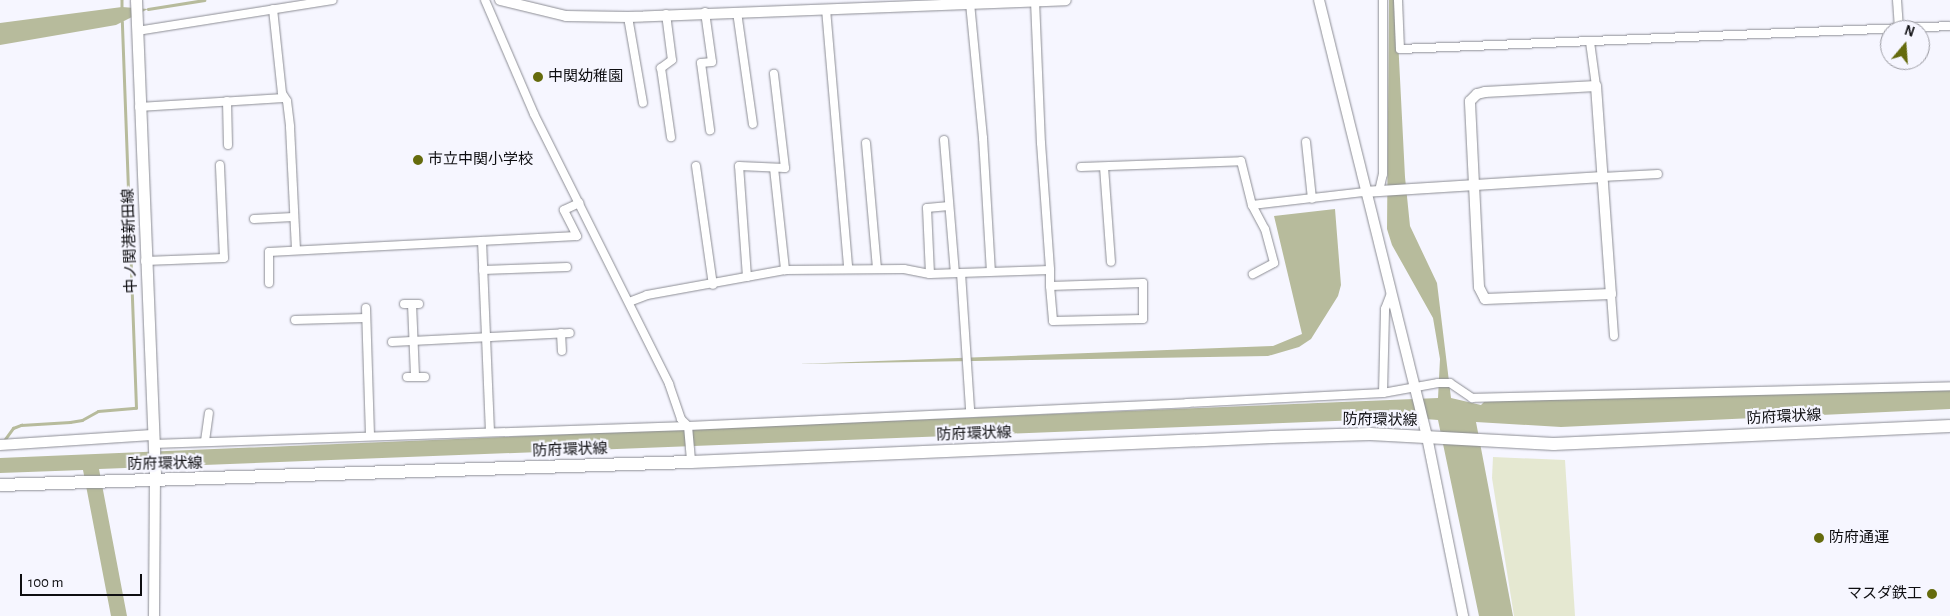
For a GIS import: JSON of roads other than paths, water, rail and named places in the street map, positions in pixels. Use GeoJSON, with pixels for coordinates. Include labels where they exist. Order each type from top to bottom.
{"type":"FeatureCollection","features":[{"type":"Feature","properties":{"kind":"main road","name":"中ノ関港新田線"},"geometry":{"type":"LineString","coordinates":[[136,0],[155,481]]}},
{"type":"Feature","properties":{"kind":"main road","name":"防府環状線"},"geometry":{"type":"LineString","coordinates":[[0,485],[155,481],[690,458],[1370,434],[1483,438],[1554,444],[1950,426]]}},
{"type":"Feature","properties":{"kind":"street"},"geometry":{"type":"LineString","coordinates":[[137,31],[334,0]]}},
{"type":"Feature","properties":{"kind":"street"},"geometry":{"type":"LineString","coordinates":[[485,0],[534,114],[669,384],[681,419],[688,426],[690,458]]}},
{"type":"Feature","properties":{"kind":"street"},"geometry":{"type":"LineString","coordinates":[[500,0],[566,16],[628,17],[705,12],[1066,0]]}},
{"type":"Feature","properties":{"kind":"street"},"geometry":{"type":"LineString","coordinates":[[1319,0],[1415,388],[1433,437],[1463,616]]}},
{"type":"Feature","properties":{"kind":"street"},"geometry":{"type":"LineString","coordinates":[[1381,191],[1383,174],[1383,0]]}},
{"type":"Feature","properties":{"kind":"street"},"geometry":{"type":"LineString","coordinates":[[1398,0],[1400,48],[1590,42],[1880,29]]}},
{"type":"Feature","properties":{"kind":"street"},"geometry":{"type":"LineString","coordinates":[[1897,0],[1898,20]]}},
{"type":"Feature","properties":{"kind":"street"},"geometry":{"type":"LineString","coordinates":[[1035,1],[1050,286],[1053,321],[1143,319],[1142,283],[1050,286]]}},
{"type":"Feature","properties":{"kind":"street"},"geometry":{"type":"LineString","coordinates":[[970,3],[983,138],[991,271]]}},
{"type":"Feature","properties":{"kind":"street"},"geometry":{"type":"LineString","coordinates":[[273,9],[284,98],[290,128],[296,250]]}},
{"type":"Feature","properties":{"kind":"street"},"geometry":{"type":"LineString","coordinates":[[826,9],[848,268]]}},
{"type":"Feature","properties":{"kind":"street"},"geometry":{"type":"LineString","coordinates":[[705,12],[712,62],[701,63],[710,130]]}},
{"type":"Feature","properties":{"kind":"street"},"geometry":{"type":"LineString","coordinates":[[738,12],[752,124]]}},
{"type":"Feature","properties":{"kind":"street"},"geometry":{"type":"LineString","coordinates":[[666,14],[672,60],[661,68],[671,137]]}},
{"type":"Feature","properties":{"kind":"street"},"geometry":{"type":"LineString","coordinates":[[628,17],[643,103]]}},
{"type":"Feature","properties":{"kind":"street"},"geometry":{"type":"LineString","coordinates":[[1930,27],[1950,26]]}},
{"type":"Feature","properties":{"kind":"street"},"geometry":{"type":"LineString","coordinates":[[1590,42],[1596,86],[1614,336]]}},
{"type":"Feature","properties":{"kind":"street"},"geometry":{"type":"LineString","coordinates":[[747,276],[739,166],[785,168],[774,74]]}},
{"type":"Feature","properties":{"kind":"street"},"geometry":{"type":"LineString","coordinates":[[1596,86],[1485,92],[1473,97],[1468,108],[1479,287],[1485,299],[1611,294]]}},
{"type":"Feature","properties":{"kind":"street"},"geometry":{"type":"LineString","coordinates":[[139,107],[284,98]]}},
{"type":"Feature","properties":{"kind":"street"},"geometry":{"type":"LineString","coordinates":[[227,101],[228,145]]}},
{"type":"Feature","properties":{"kind":"street"},"geometry":{"type":"LineString","coordinates":[[944,140],[970,410]]}},
{"type":"Feature","properties":{"kind":"street"},"geometry":{"type":"LineString","coordinates":[[866,142],[877,269]]}},
{"type":"Feature","properties":{"kind":"street"},"geometry":{"type":"LineString","coordinates":[[1306,142],[1312,199]]}},
{"type":"Feature","properties":{"kind":"street"},"geometry":{"type":"LineString","coordinates":[[1081,167],[1241,161],[1252,205],[1265,229],[1274,263],[1253,274]]}},
{"type":"Feature","properties":{"kind":"street"},"geometry":{"type":"LineString","coordinates":[[145,261],[224,258],[220,165]]}},
{"type":"Feature","properties":{"kind":"street"},"geometry":{"type":"LineString","coordinates":[[696,166],[713,285]]}},
{"type":"Feature","properties":{"kind":"street"},"geometry":{"type":"LineString","coordinates":[[1104,167],[1111,262]]}},
{"type":"Feature","properties":{"kind":"street"},"geometry":{"type":"LineString","coordinates":[[774,168],[784,270]]}},
{"type":"Feature","properties":{"kind":"street"},"geometry":{"type":"LineString","coordinates":[[1252,205],[1366,192],[1658,174]]}},
{"type":"Feature","properties":{"kind":"street"},"geometry":{"type":"LineString","coordinates":[[269,283],[269,252],[577,236],[564,210],[580,203]]}},
{"type":"Feature","properties":{"kind":"street"},"geometry":{"type":"LineString","coordinates":[[930,274],[928,208],[949,206]]}},
{"type":"Feature","properties":{"kind":"street"},"geometry":{"type":"LineString","coordinates":[[254,219],[293,217]]}},
{"type":"Feature","properties":{"kind":"street"},"geometry":{"type":"LineString","coordinates":[[482,241],[490,431]]}},
{"type":"Feature","properties":{"kind":"street"},"geometry":{"type":"LineString","coordinates":[[483,270],[567,266]]}},
{"type":"Feature","properties":{"kind":"street"},"geometry":{"type":"LineString","coordinates":[[629,302],[647,295],[713,285],[747,276],[784,270],[848,268],[930,274],[1050,270]]}},
{"type":"Feature","properties":{"kind":"street"},"geometry":{"type":"LineString","coordinates":[[1383,393],[1385,308],[1391,293]]}},
{"type":"Feature","properties":{"kind":"street"},"geometry":{"type":"LineString","coordinates":[[412,304],[411,377],[425,376]]}},
{"type":"Feature","properties":{"kind":"street"},"geometry":{"type":"LineString","coordinates":[[366,308],[370,436]]}},
{"type":"Feature","properties":{"kind":"street"},"geometry":{"type":"LineString","coordinates":[[295,320],[366,318]]}},
{"type":"Feature","properties":{"kind":"street"},"geometry":{"type":"LineString","coordinates":[[561,333],[562,351]]}},
{"type":"Feature","properties":{"kind":"street"},"geometry":{"type":"LineString","coordinates":[[392,342],[570,333]]}},
{"type":"Feature","properties":{"kind":"street"},"geometry":{"type":"LineString","coordinates":[[0,446],[688,426],[970,410],[1383,393],[1438,383],[1450,383],[1472,398],[1950,386]]}},
{"type":"Feature","properties":{"kind":"street"},"geometry":{"type":"LineString","coordinates":[[205,441],[210,413]]}},
{"type":"Feature","properties":{"kind":"street"},"geometry":{"type":"LineString","coordinates":[[154,616],[155,481]]}},
{"type":"Feature","properties":{"kind":"waterway"},"geometry":{"type":"LineString","coordinates":[[122,0],[122,7]]}},
{"type":"Feature","properties":{"kind":"waterway"},"geometry":{"type":"LineString","coordinates":[[148,9],[204,0]]}},
{"type":"Feature","properties":{"kind":"waterway"},"geometry":{"type":"LineString","coordinates":[[3,442],[13,428],[21,425],[70,422],[82,420],[98,411],[136,408],[122,22]]}},
{"type":"Feature","properties":{"kind":"place","name":"中関幼稚園"},"geometry":{"type":"Point","coordinates":[538,77]}},
{"type":"Feature","properties":{"kind":"place","name":"市立中関小学校"},"geometry":{"type":"Point","coordinates":[418,160]}},
{"type":"Feature","properties":{"kind":"place","name":"防府通運"},"geometry":{"type":"Point","coordinates":[1819,538]}},
{"type":"Feature","properties":{"kind":"place","name":"マスダ鉄工"},"geometry":{"type":"Point","coordinates":[1932,594]}}]}
